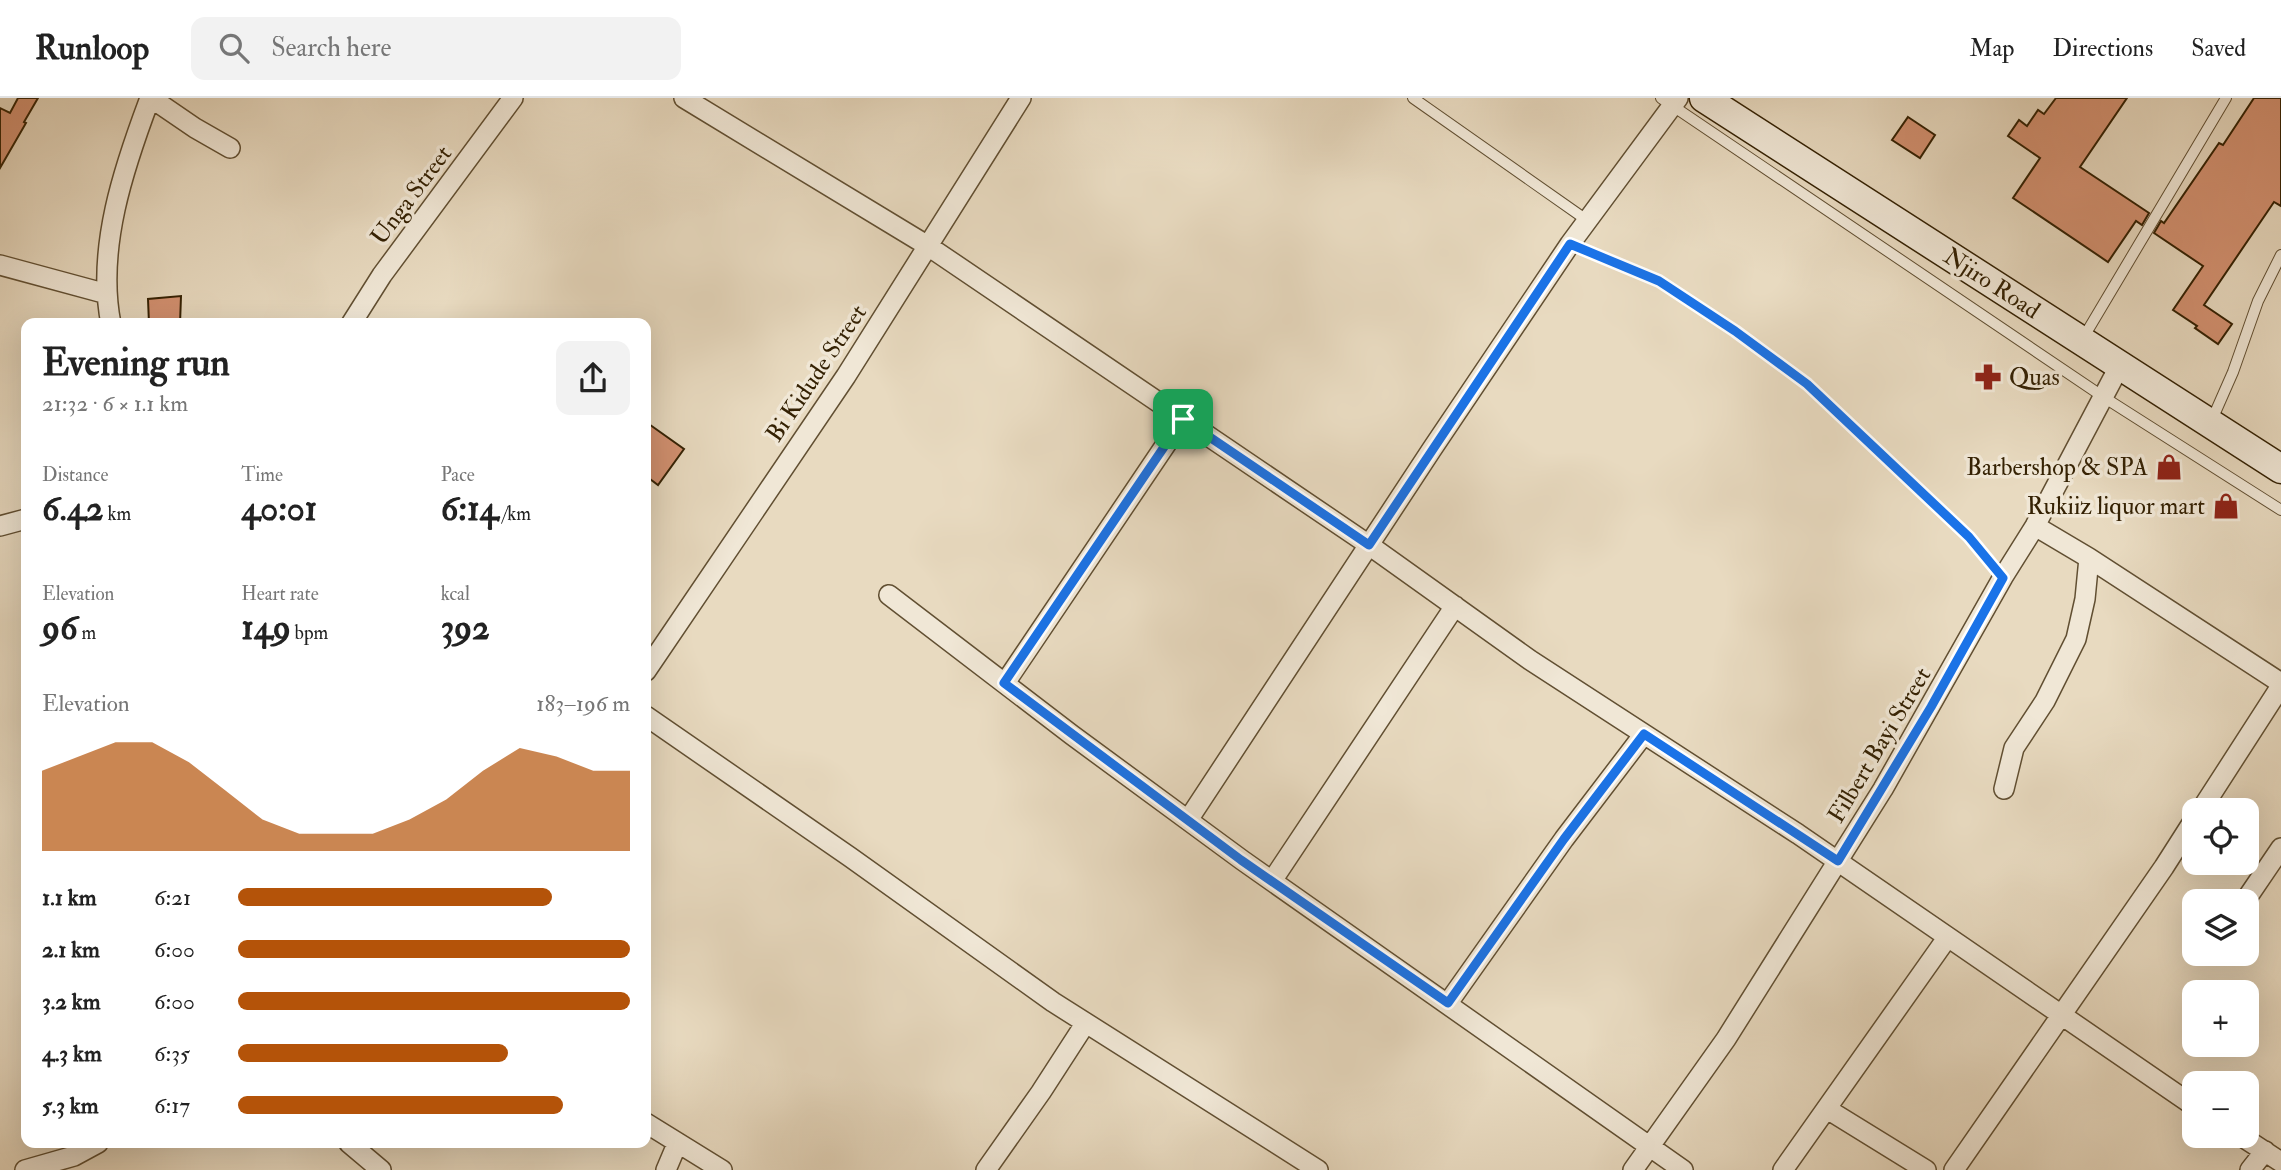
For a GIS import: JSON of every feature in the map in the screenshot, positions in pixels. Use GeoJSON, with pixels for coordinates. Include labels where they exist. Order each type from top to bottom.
{"type":"FeatureCollection","features":[{"type":"Feature","properties":{"kind":"street"},"geometry":{"type":"LineString","coordinates":[[110,318],[107,294],[109,256],[121,187],[151,98],[230,148]]}},
{"type":"Feature","properties":{"kind":"street","name":"Unga Street"},"geometry":{"type":"LineString","coordinates":[[355,318],[382,275],[513,98]]}},
{"type":"Feature","properties":{"kind":"street"},"geometry":{"type":"LineString","coordinates":[[684,98],[928,246],[1369,545],[1530,660],[1838,861],[2182,1098]]}},
{"type":"Feature","properties":{"kind":"street","name":"Bi Kidude Street"},"geometry":{"type":"LineString","coordinates":[[651,664],[846,376],[1021,98]]}},
{"type":"Feature","properties":{"kind":"street","name":"Njiro Road"},"geometry":{"type":"LineString","coordinates":[[1704,98],[2281,469]]}},
{"type":"Feature","properties":{"kind":"street"},"geometry":{"type":"LineString","coordinates":[[1188,820],[1570,244],[1671,101]]}},
{"type":"Feature","properties":{"kind":"street"},"geometry":{"type":"LineString","coordinates":[[0,265],[107,294]]}},
{"type":"Feature","properties":{"kind":"street","name":"Filbert Bayi Street"},"geometry":{"type":"LineString","coordinates":[[1633,1170],[1733,1028],[1904,754],[2035,526],[2105,398],[2120,365]]}},
{"type":"Feature","properties":{"kind":"street"},"geometry":{"type":"LineString","coordinates":[[1004,683],[1183,419]]}},
{"type":"Feature","properties":{"kind":"street"},"geometry":{"type":"LineString","coordinates":[[0,526],[21,520]]}},
{"type":"Feature","properties":{"kind":"street"},"geometry":{"type":"LineString","coordinates":[[2035,526],[2089,558],[2281,685],[2208,798]]}},
{"type":"Feature","properties":{"kind":"street"},"geometry":{"type":"LineString","coordinates":[[2004,789],[2014,748],[2045,701],[2076,639],[2085,599],[2089,558]]}},
{"type":"Feature","properties":{"kind":"street"},"geometry":{"type":"LineString","coordinates":[[889,595],[1272,881],[1683,1170]]}},
{"type":"Feature","properties":{"kind":"street"},"geometry":{"type":"LineString","coordinates":[[1272,881],[1455,606]]}},
{"type":"Feature","properties":{"kind":"street"},"geometry":{"type":"LineString","coordinates":[[651,719],[1085,1024],[1318,1170]]}},
{"type":"Feature","properties":{"kind":"street"},"geometry":{"type":"LineString","coordinates":[[1448,1003],[1564,839],[1644,734]]}},
{"type":"Feature","properties":{"kind":"street"},"geometry":{"type":"LineString","coordinates":[[1954,1170],[2182,839]]}},
{"type":"Feature","properties":{"kind":"street"},"geometry":{"type":"LineString","coordinates":[[2253,889],[2281,848]]}},
{"type":"Feature","properties":{"kind":"street"},"geometry":{"type":"LineString","coordinates":[[1783,1170],[1947,938]]}},
{"type":"Feature","properties":{"kind":"street"},"geometry":{"type":"LineString","coordinates":[[986,1170],[1085,1024]]}},
{"type":"Feature","properties":{"kind":"street"},"geometry":{"type":"LineString","coordinates":[[1827,1109],[1926,1170]]}},
{"type":"Feature","properties":{"kind":"street"},"geometry":{"type":"LineString","coordinates":[[651,1127],[722,1170]]}},
{"type":"Feature","properties":{"kind":"street"},"geometry":{"type":"LineString","coordinates":[[666,1170],[677,1144]]}},
{"type":"Feature","properties":{"kind":"street"},"geometry":{"type":"LineString","coordinates":[[25,1170],[74,1156],[89,1148]]}},
{"type":"Feature","properties":{"kind":"street"},"geometry":{"type":"LineString","coordinates":[[355,1148],[381,1170]]}},
{"type":"Feature","properties":{"kind":"street"},"geometry":{"type":"LineString","coordinates":[[2250,1170],[2273,1157]]}},
{"type":"Feature","properties":{"kind":"lane"},"geometry":{"type":"LineString","coordinates":[[1413,98],[1588,221]]}},
{"type":"Feature","properties":{"kind":"lane"},"geometry":{"type":"LineString","coordinates":[[2081,340],[2226,98]]}},
{"type":"Feature","properties":{"kind":"lane"},"geometry":{"type":"LineString","coordinates":[[1671,101],[2105,398],[2281,510]]}},
{"type":"Feature","properties":{"kind":"lane"},"geometry":{"type":"LineString","coordinates":[[1570,244],[1659,281],[1735,331],[1807,384],[1969,537],[2003,578]]}},
{"type":"Feature","properties":{"kind":"lane"},"geometry":{"type":"LineString","coordinates":[[2210,422],[2233,372],[2258,301],[2281,256]]}},
{"type":"Feature","properties":{"kind":"building"},"geometry":{"type":"Polygon","coordinates":[[[18,98],[38,98],[0,168],[0,108],[10,113],[18,98]]]}},
{"type":"Feature","properties":{"kind":"building"},"geometry":{"type":"Polygon","coordinates":[[[2056,98],[2127,98],[2080,167],[2149,213],[2142,225],[2136,221],[2108,262],[2013,198],[2040,158],[2008,136],[2019,120],[2027,126],[2038,110],[2044,114],[2056,98]]]}},
{"type":"Feature","properties":{"kind":"building"},"geometry":{"type":"Polygon","coordinates":[[[2254,98],[2281,98],[2281,206],[2274,202],[2204,305],[2232,324],[2218,344],[2173,310],[2203,266],[2154,233],[2161,221],[2164,223],[2219,143],[2223,145],[2254,98]]]}},
{"type":"Feature","properties":{"kind":"building"},"geometry":{"type":"Polygon","coordinates":[[[1908,117],[1935,135],[1920,158],[1892,140],[1908,117]]]}},
{"type":"Feature","properties":{"kind":"building"},"geometry":{"type":"Polygon","coordinates":[[[181,296],[180,318],[149,318],[148,299],[181,296]]]}},
{"type":"Feature","properties":{"kind":"building"},"geometry":{"type":"Polygon","coordinates":[[[651,426],[684,449],[658,485],[651,480],[651,426]]]}},
{"type":"Feature","properties":{"kind":"place","name":"Quas"},"geometry":{"type":"Point","coordinates":[1988,377]}},
{"type":"Feature","properties":{"kind":"place","name":"Barbershop & SPA"},"geometry":{"type":"Point","coordinates":[2169,467]}},
{"type":"Feature","properties":{"kind":"place","name":"Rukiiz liquor mart"},"geometry":{"type":"Point","coordinates":[2226,506]}},
{"type":"Feature","properties":{"kind":"route"},"geometry":{"type":"LineString","coordinates":[[1570,244],[1659,281],[1735,331],[1807,384],[1969,537],[2003,578],[1931,707],[1838,861],[1644,734],[1564,839],[1448,1003],[1241,860],[1004,683],[1183,419],[1369,545],[1570,244]]}}]}
